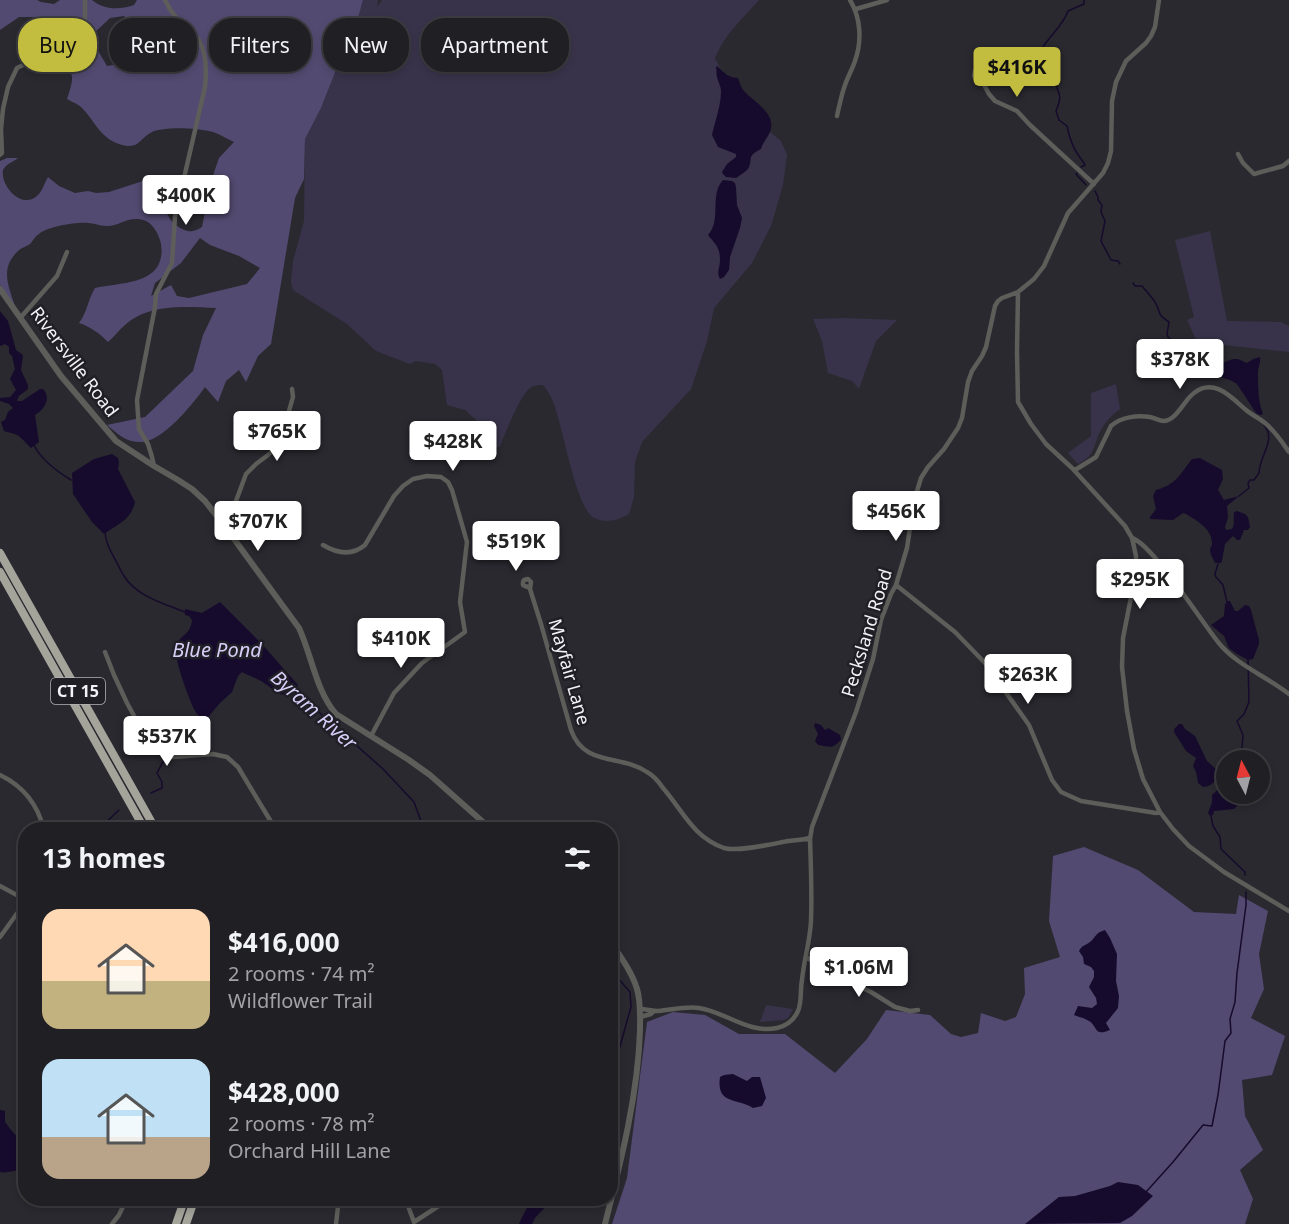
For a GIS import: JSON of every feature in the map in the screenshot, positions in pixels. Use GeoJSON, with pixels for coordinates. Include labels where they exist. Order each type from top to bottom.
{"type":"FeatureCollection","features":[{"type":"Feature","properties":{"kind":"highway","name":"CT 15"},"geometry":{"type":"LineString","coordinates":[[0,553],[151,822]]}},
{"type":"Feature","properties":{"kind":"highway","name":"CT 15"},"geometry":{"type":"LineString","coordinates":[[0,572],[141,822]]}},
{"type":"Feature","properties":{"kind":"highway"},"geometry":{"type":"LineString","coordinates":[[176,1224],[182,1206]]}},
{"type":"Feature","properties":{"kind":"highway"},"geometry":{"type":"LineString","coordinates":[[186,1224],[192,1206]]}},
{"type":"Feature","properties":{"kind":"street"},"geometry":{"type":"LineString","coordinates":[[0,155],[2,153],[1,129],[8,87],[17,68],[73,40],[82,28],[85,18],[85,0]]}},
{"type":"Feature","properties":{"kind":"street"},"geometry":{"type":"LineString","coordinates":[[154,466],[148,444],[139,429],[137,400],[156,294],[172,263],[175,218],[207,70],[203,48],[197,37],[172,15],[165,0]]}},
{"type":"Feature","properties":{"kind":"street"},"geometry":{"type":"LineString","coordinates":[[837,116],[859,47],[860,33],[856,9],[850,0]]}},
{"type":"Feature","properties":{"kind":"street"},"geometry":{"type":"LineString","coordinates":[[856,9],[887,0]]}},
{"type":"Feature","properties":{"kind":"street","name":"Pecksland Road"},"geometry":{"type":"LineString","coordinates":[[640,1009],[654,1011],[695,1007],[710,1010],[747,1026],[772,1028],[783,1026],[796,1016],[800,1007],[802,977],[811,923],[810,838],[814,819],[868,677],[881,620],[896,585],[907,548],[914,501],[921,478],[958,428],[968,382],[986,347],[995,306],[1002,298],[1018,292],[1029,284],[1039,273],[1068,213],[1094,184],[1108,163],[1111,151],[1112,101],[1116,82],[1126,61],[1151,36],[1155,27],[1159,0]]}},
{"type":"Feature","properties":{"kind":"street"},"geometry":{"type":"LineString","coordinates":[[983,83],[995,101],[1017,111],[1094,184]]}},
{"type":"Feature","properties":{"kind":"street"},"geometry":{"type":"LineString","coordinates":[[1238,154],[1254,174],[1283,166],[1289,160]]}},
{"type":"Feature","properties":{"kind":"street"},"geometry":{"type":"LineString","coordinates":[[21,317],[57,276],[67,252]]}},
{"type":"Feature","properties":{"kind":"street","name":"Riversville Road"},"geometry":{"type":"LineString","coordinates":[[0,289],[61,376],[106,431],[116,441],[192,489],[205,501],[299,628],[323,695],[336,714],[430,775],[483,822]]}},
{"type":"Feature","properties":{"kind":"street"},"geometry":{"type":"LineString","coordinates":[[1018,292],[1018,402],[1046,444],[1075,470],[1119,519],[1132,538],[1136,556],[1136,572],[1123,638],[1124,687],[1136,760],[1150,794],[1160,812],[1189,846],[1206,860],[1289,911]]}},
{"type":"Feature","properties":{"kind":"street"},"geometry":{"type":"LineString","coordinates":[[1075,470],[1096,457],[1115,422],[1124,418],[1138,417],[1168,420],[1193,393],[1203,388],[1215,388],[1227,393],[1268,426],[1289,452]]}},
{"type":"Feature","properties":{"kind":"street"},"geometry":{"type":"LineString","coordinates":[[226,528],[246,474],[273,450],[280,439],[293,398],[292,389]]}},
{"type":"Feature","properties":{"kind":"street"},"geometry":{"type":"LineString","coordinates":[[323,545],[338,552],[347,553],[362,548],[394,496],[403,486],[413,479],[427,476],[441,477],[448,482],[467,542],[460,602],[465,632],[422,663],[394,693],[371,736]]}},
{"type":"Feature","properties":{"kind":"street"},"geometry":{"type":"LineString","coordinates":[[1132,538],[1139,540],[1156,559],[1219,643],[1232,656],[1289,694]]}},
{"type":"Feature","properties":{"kind":"street"},"geometry":{"type":"LineString","coordinates":[[896,585],[955,632],[985,663],[1029,724],[1052,780],[1061,792],[1081,801],[1160,812]]}},
{"type":"Feature","properties":{"kind":"street","name":"Mayfair Lane"},"geometry":{"type":"LineString","coordinates":[[530,586],[571,730],[581,748],[601,758],[628,763],[647,771],[674,800],[699,834],[724,848],[737,849],[810,838]]}},
{"type":"Feature","properties":{"kind":"street"},"geometry":{"type":"LineString","coordinates":[[105,652],[127,704],[149,743],[172,757],[213,754],[227,757],[238,767],[271,822]]}},
{"type":"Feature","properties":{"kind":"street"},"geometry":{"type":"LineString","coordinates":[[0,775],[26,794],[42,822]]}},
{"type":"Feature","properties":{"kind":"street"},"geometry":{"type":"LineString","coordinates":[[0,886],[18,896]]}},
{"type":"Feature","properties":{"kind":"street"},"geometry":{"type":"LineString","coordinates":[[0,937],[18,911]]}},
{"type":"Feature","properties":{"kind":"street"},"geometry":{"type":"LineString","coordinates":[[618,954],[632,976],[640,1009],[639,1062],[618,1163]]}},
{"type":"Feature","properties":{"kind":"street"},"geometry":{"type":"LineString","coordinates":[[806,957],[836,976],[871,992],[896,1007],[909,1011],[918,1010]]}},
{"type":"Feature","properties":{"kind":"street","name":"Pecksland Road"},"geometry":{"type":"LineString","coordinates":[[640,1017],[654,1011]]}},
{"type":"Feature","properties":{"kind":"street"},"geometry":{"type":"LineString","coordinates":[[112,1224],[124,1206]]}},
{"type":"Feature","properties":{"kind":"street"},"geometry":{"type":"LineString","coordinates":[[336,1224],[338,1206]]}},
{"type":"Feature","properties":{"kind":"street"},"geometry":{"type":"LineString","coordinates":[[408,1206],[414,1222],[438,1206]]}},
{"type":"Feature","properties":{"kind":"street"},"geometry":{"type":"LineString","coordinates":[[604,1224],[608,1206]]}},
{"type":"Feature","properties":{"kind":"shaded area"},"geometry":{"type":"Polygon","coordinates":[[[0,0],[37,0],[54,4],[60,0],[92,0],[102,6],[123,8],[134,5],[137,0],[363,0],[358,18],[323,18],[323,72],[335,72],[321,108],[305,139],[304,179],[295,198],[271,344],[258,356],[246,382],[239,370],[226,381],[218,402],[205,387],[176,422],[148,441],[130,440],[107,425],[145,417],[193,371],[203,335],[216,308],[168,308],[145,313],[125,325],[108,342],[95,331],[79,323],[95,288],[140,279],[157,267],[161,257],[161,244],[154,228],[140,219],[111,226],[88,223],[70,224],[43,231],[30,244],[18,251],[9,264],[7,277],[15,306],[0,285],[0,161],[7,158],[18,158],[4,168],[3,176],[9,189],[20,199],[33,199],[42,190],[48,177],[59,186],[75,193],[109,192],[146,180],[163,191],[174,191],[166,209],[175,225],[192,231],[202,227],[211,181],[219,158],[234,142],[213,132],[182,128],[158,130],[135,145],[126,146],[107,138],[81,107],[67,99],[72,81],[70,72],[97,72],[97,49],[107,66],[109,66],[109,72],[197,72],[197,18],[126,18],[124,16],[109,18],[97,30],[97,18],[19,17],[0,30],[0,0]],[[200,238],[181,263],[155,283],[151,296],[171,285],[177,296],[189,298],[247,284],[260,268],[239,256],[210,245],[200,238]]]}},
{"type":"Feature","properties":{"kind":"shaded area"},"geometry":{"type":"Polygon","coordinates":[[[363,0],[378,0],[377,7],[382,0],[759,0],[729,34],[715,58],[727,82],[769,131],[781,141],[787,155],[783,185],[771,226],[752,263],[714,308],[707,341],[691,389],[642,442],[635,462],[634,497],[629,514],[612,521],[603,521],[594,518],[587,510],[575,481],[551,397],[543,385],[533,386],[526,392],[513,415],[500,447],[483,448],[475,445],[477,421],[465,410],[447,405],[442,370],[435,364],[416,361],[410,364],[376,351],[347,324],[293,290],[291,282],[293,261],[304,221],[305,139],[321,108],[335,72],[409,72],[409,18],[358,18],[363,0]]]}},
{"type":"Feature","properties":{"kind":"shaded area"},"geometry":{"type":"Polygon","coordinates":[[[1210,231],[1227,321],[1281,322],[1289,326],[1289,352],[1197,342],[1187,320],[1194,317],[1175,240],[1210,231]]]}},
{"type":"Feature","properties":{"kind":"shaded area"},"geometry":{"type":"Polygon","coordinates":[[[813,319],[897,320],[876,341],[859,389],[852,381],[828,373],[822,341],[813,319]]]}},
{"type":"Feature","properties":{"kind":"shaded area"},"geometry":{"type":"Polygon","coordinates":[[[1116,384],[1120,409],[1109,418],[1103,427],[1088,457],[1078,464],[1068,453],[1091,436],[1091,393],[1116,384]]]}},
{"type":"Feature","properties":{"kind":"shaded area"},"geometry":{"type":"Polygon","coordinates":[[[1084,847],[1138,870],[1194,912],[1236,914],[1239,895],[1268,911],[1259,954],[1264,989],[1251,1018],[1285,1036],[1272,1075],[1242,1080],[1245,1116],[1263,1150],[1240,1170],[1253,1199],[1245,1224],[612,1224],[627,1178],[647,1022],[673,1012],[705,1015],[739,1034],[785,1034],[835,1073],[867,1039],[886,1010],[930,1015],[951,1034],[961,1037],[978,1033],[981,1013],[1005,1021],[1016,1017],[1025,994],[1024,968],[1060,957],[1049,921],[1053,856],[1084,847]]]}},
{"type":"Feature","properties":{"kind":"shaded area"},"geometry":{"type":"Polygon","coordinates":[[[766,1005],[793,1009],[788,1018],[784,1020],[760,1022],[766,1005]]]}},
{"type":"Feature","properties":{"kind":"water"},"geometry":{"type":"Polygon","coordinates":[[[717,66],[727,75],[738,78],[743,90],[762,107],[771,122],[770,131],[761,149],[751,156],[748,169],[736,178],[726,177],[722,172],[727,164],[736,157],[736,154],[718,147],[712,135],[721,97],[717,66]]]}},
{"type":"Feature","properties":{"kind":"water"},"geometry":{"type":"Polygon","coordinates":[[[723,180],[735,183],[737,205],[742,218],[730,257],[729,270],[720,279],[718,274],[719,251],[708,235],[714,222],[717,193],[723,180]]]}},
{"type":"Feature","properties":{"kind":"water"},"geometry":{"type":"Polygon","coordinates":[[[0,311],[8,321],[16,350],[23,355],[21,370],[28,389],[19,396],[17,401],[22,401],[40,389],[46,392],[47,396],[44,407],[35,415],[39,442],[31,448],[17,435],[4,431],[1,422],[13,408],[0,401],[0,398],[10,397],[16,390],[10,379],[15,369],[9,347],[5,344],[0,346],[0,311]]]}},
{"type":"Feature","properties":{"kind":"water"},"geometry":{"type":"Polygon","coordinates":[[[1194,355],[1216,365],[1233,359],[1247,363],[1260,357],[1258,388],[1263,414],[1256,413],[1237,384],[1193,366],[1189,367],[1181,359],[1194,355]]]}},
{"type":"Feature","properties":{"kind":"water"},"geometry":{"type":"Polygon","coordinates":[[[112,454],[118,458],[118,469],[135,502],[127,517],[104,534],[92,522],[73,494],[72,473],[94,459],[112,454]]]}},
{"type":"Feature","properties":{"kind":"water"},"geometry":{"type":"Polygon","coordinates":[[[1200,458],[1222,470],[1223,479],[1218,490],[1224,500],[1239,496],[1227,506],[1226,530],[1232,529],[1234,512],[1237,511],[1248,517],[1250,527],[1244,530],[1240,540],[1233,536],[1225,544],[1221,563],[1215,563],[1211,555],[1210,534],[1186,514],[1183,513],[1173,520],[1150,519],[1156,509],[1153,496],[1156,490],[1173,482],[1192,459],[1200,458]]]}},
{"type":"Feature","properties":{"kind":"water"},"geometry":{"type":"Polygon","coordinates":[[[1228,601],[1235,611],[1245,605],[1251,610],[1259,640],[1253,659],[1248,660],[1229,648],[1224,636],[1211,625],[1224,616],[1225,604],[1228,601]]]}},
{"type":"Feature","properties":{"kind":"water","name":"Blue Pond"},"geometry":{"type":"Polygon","coordinates":[[[220,602],[298,685],[296,691],[281,694],[242,672],[232,692],[204,722],[195,711],[186,689],[177,661],[176,647],[191,625],[192,620],[185,615],[185,609],[202,613],[220,602]]]}},
{"type":"Feature","properties":{"kind":"water"},"geometry":{"type":"Polygon","coordinates":[[[815,723],[821,725],[825,730],[828,728],[840,735],[841,740],[831,747],[818,745],[815,741],[818,734],[815,723]]]}},
{"type":"Feature","properties":{"kind":"water"},"geometry":{"type":"Polygon","coordinates":[[[1182,724],[1195,736],[1207,761],[1216,769],[1216,777],[1212,784],[1203,787],[1198,783],[1193,766],[1196,758],[1186,751],[1174,729],[1182,724]]]}},
{"type":"Feature","properties":{"kind":"water"},"geometry":{"type":"Polygon","coordinates":[[[1216,791],[1216,804],[1239,804],[1234,809],[1214,811],[1210,816],[1208,813],[1212,795],[1216,791]]]}},
{"type":"Feature","properties":{"kind":"water"},"geometry":{"type":"Polygon","coordinates":[[[1105,930],[1117,954],[1116,981],[1119,996],[1118,1008],[1106,1023],[1110,1030],[1098,1032],[1092,1023],[1074,1015],[1078,1006],[1092,1008],[1097,1004],[1089,987],[1094,971],[1084,964],[1079,951],[1105,930]]]}},
{"type":"Feature","properties":{"kind":"water"},"geometry":{"type":"Polygon","coordinates":[[[733,1074],[747,1081],[752,1077],[760,1077],[766,1098],[762,1106],[753,1108],[724,1096],[721,1092],[720,1077],[733,1074]]]}},
{"type":"Feature","properties":{"kind":"water"},"geometry":{"type":"Polygon","coordinates":[[[0,1110],[5,1111],[5,1122],[18,1138],[18,1170],[0,1172],[0,1110]]]}},
{"type":"Feature","properties":{"kind":"water"},"geometry":{"type":"Polygon","coordinates":[[[1118,1182],[1138,1185],[1153,1196],[1132,1216],[1120,1223],[1025,1224],[1059,1197],[1075,1196],[1118,1182]]]}},
{"type":"Feature","properties":{"kind":"water"},"geometry":{"type":"Polygon","coordinates":[[[528,1206],[546,1206],[532,1224],[519,1224],[528,1206]]]}},
{"type":"Feature","properties":{"kind":"waterway"},"geometry":{"type":"LineString","coordinates":[[1081,167],[1085,165],[1073,145],[1067,126],[1059,120],[1056,111],[1060,97],[1055,80],[1055,63],[1041,50],[1068,11],[1084,4],[1084,0]]}},
{"type":"Feature","properties":{"kind":"waterway"},"geometry":{"type":"LineString","coordinates":[[1077,173],[1086,185]]}},
{"type":"Feature","properties":{"kind":"waterway"},"geometry":{"type":"LineString","coordinates":[[1095,191],[1102,205],[1101,212],[1105,221],[1101,241],[1111,260],[1118,261],[1120,264]]}},
{"type":"Feature","properties":{"kind":"waterway"},"geometry":{"type":"LineString","coordinates":[[1133,283],[1135,286],[1142,286],[1155,302],[1160,315],[1169,322],[1167,334],[1174,342],[1176,349]]}},
{"type":"Feature","properties":{"kind":"waterway"},"geometry":{"type":"LineString","coordinates":[[1239,496],[1249,488],[1248,483],[1254,480],[1259,473],[1269,436],[1264,425]]}},
{"type":"Feature","properties":{"kind":"waterway","name":"Byram River"},"geometry":{"type":"LineString","coordinates":[[34,445],[45,461],[71,480]]}},
{"type":"Feature","properties":{"kind":"waterway","name":"Byram River"},"geometry":{"type":"LineString","coordinates":[[105,532],[110,549],[129,583],[143,594],[185,612]]}},
{"type":"Feature","properties":{"kind":"waterway"},"geometry":{"type":"LineString","coordinates":[[1218,564],[1215,574],[1223,585],[1227,602]]}},
{"type":"Feature","properties":{"kind":"waterway"},"geometry":{"type":"LineString","coordinates":[[1242,750],[1243,735],[1237,721],[1244,714],[1249,702],[1248,660]]}},
{"type":"Feature","properties":{"kind":"waterway","name":"Byram River"},"geometry":{"type":"LineString","coordinates":[[294,690],[383,769],[414,802],[421,822]]}},
{"type":"Feature","properties":{"kind":"waterway"},"geometry":{"type":"LineString","coordinates":[[168,750],[175,739],[192,732],[204,722]]}},
{"type":"Feature","properties":{"kind":"waterway"},"geometry":{"type":"LineString","coordinates":[[151,793],[162,788],[162,782],[157,773],[165,758]]}},
{"type":"Feature","properties":{"kind":"waterway"},"geometry":{"type":"LineString","coordinates":[[106,822],[119,810]]}},
{"type":"Feature","properties":{"kind":"waterway"},"geometry":{"type":"LineString","coordinates":[[1211,816],[1213,826],[1220,837],[1221,849],[1245,872],[1245,875]]}},
{"type":"Feature","properties":{"kind":"waterway"},"geometry":{"type":"LineString","coordinates":[[1146,1192],[1203,1125],[1212,1126],[1225,1041],[1231,1033],[1230,1019],[1235,1002],[1246,892]]}},
{"type":"Feature","properties":{"kind":"waterway","name":"Byram River"},"geometry":{"type":"LineString","coordinates":[[618,978],[630,992],[631,1007],[618,1053]]}}]}
